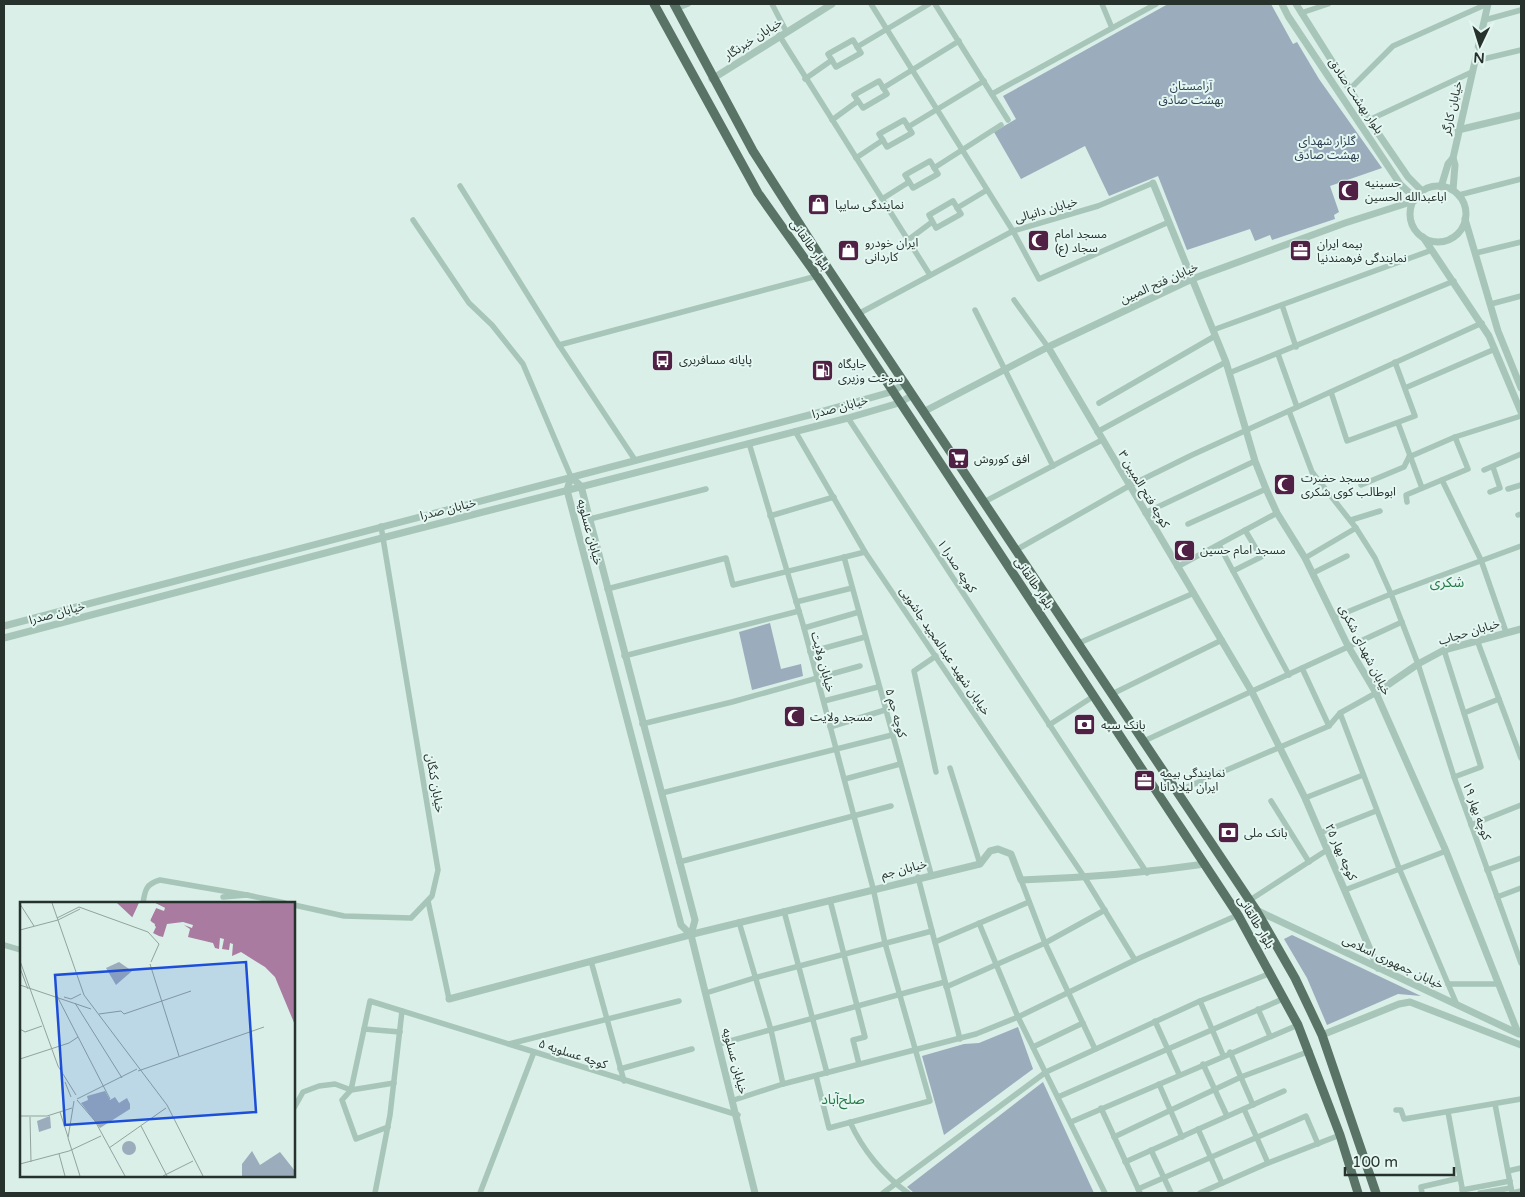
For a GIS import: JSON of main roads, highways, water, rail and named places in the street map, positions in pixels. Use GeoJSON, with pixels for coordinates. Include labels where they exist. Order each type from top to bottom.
{"type":"FeatureCollection","features":[{"type":"Feature","properties":{"kind":"main road","name":"بلوار طالقانی"},"geometry":{"type":"LineString","coordinates":[[654,4],[758,193],[817,276],[891,392],[1206,864],[1238,915],[1285,998],[1310,1051],[1340,1135],[1358,1193]]}},
{"type":"Feature","properties":{"kind":"main road","name":"بلوار طالقانی"},"geometry":{"type":"LineString","coordinates":[[675,7],[712,79],[753,151],[858,314],[925,411],[1256,910],[1295,978],[1322,1035],[1376,1193]]}},
{"type":"Feature","properties":{"kind":"main road"},"geometry":{"type":"LineString","coordinates":[[1002,558],[1016,550]]}},
{"type":"Feature","properties":{"kind":"main road"},"geometry":{"type":"LineString","coordinates":[[1310,1051],[1325,1044]]}},
{"type":"Feature","properties":{"kind":"place","name":"حسینیه اباعبدالله الحسین"},"geometry":{"type":"Point","coordinates":[1349,190]}},
{"type":"Feature","properties":{"kind":"place","name":"نمایندگی سایپا"},"geometry":{"type":"Point","coordinates":[819,205]}},
{"type":"Feature","properties":{"kind":"place","name":"مسجد امام سجاد (ع)"},"geometry":{"type":"Point","coordinates":[1039,241]}},
{"type":"Feature","properties":{"kind":"place","name":"ایران خودرو کاردانی"},"geometry":{"type":"Point","coordinates":[849,250]}},
{"type":"Feature","properties":{"kind":"place","name":"بیمه ایران نمایندگی فرهمندنیا"},"geometry":{"type":"Point","coordinates":[1301,251]}},
{"type":"Feature","properties":{"kind":"place","name":"پایانه مسافربری"},"geometry":{"type":"Point","coordinates":[663,360]}},
{"type":"Feature","properties":{"kind":"place","name":"جایگاه سوخت وزیری"},"geometry":{"type":"Point","coordinates":[822,371]}},
{"type":"Feature","properties":{"kind":"place","name":"افق کوروش"},"geometry":{"type":"Point","coordinates":[958,459]}},
{"type":"Feature","properties":{"kind":"place","name":"مسجد حضرت ابوطالب کوی شکری"},"geometry":{"type":"Point","coordinates":[1285,485]}},
{"type":"Feature","properties":{"kind":"place","name":"مسجد امام حسین"},"geometry":{"type":"Point","coordinates":[1184,550]}},
{"type":"Feature","properties":{"kind":"place","name":"مسجد ولایت"},"geometry":{"type":"Point","coordinates":[794,717]}},
{"type":"Feature","properties":{"kind":"place","name":"بانک سپه"},"geometry":{"type":"Point","coordinates":[1085,725]}},
{"type":"Feature","properties":{"kind":"place","name":"نمایندگی بیمه ایران لیلا دانا"},"geometry":{"type":"Point","coordinates":[1144,780]}},
{"type":"Feature","properties":{"kind":"place","name":"بانک ملی"},"geometry":{"type":"Point","coordinates":[1228,833]}},
{"type":"Feature","properties":{"kind":"district","name":"شکری"},"geometry":{"type":"Point","coordinates":[1447,582]}},
{"type":"Feature","properties":{"kind":"district","name":"صلح‌آباد"},"geometry":{"type":"Point","coordinates":[843,1099]}},
{"type":"Feature","properties":{"kind":"park label","name":"آرامستان بهشت صادق"},"geometry":{"type":"Point","coordinates":[1191,93]}},
{"type":"Feature","properties":{"kind":"park label","name":"گلزار شهدای بهشت صادق"},"geometry":{"type":"Point","coordinates":[1327,148]}}]}
